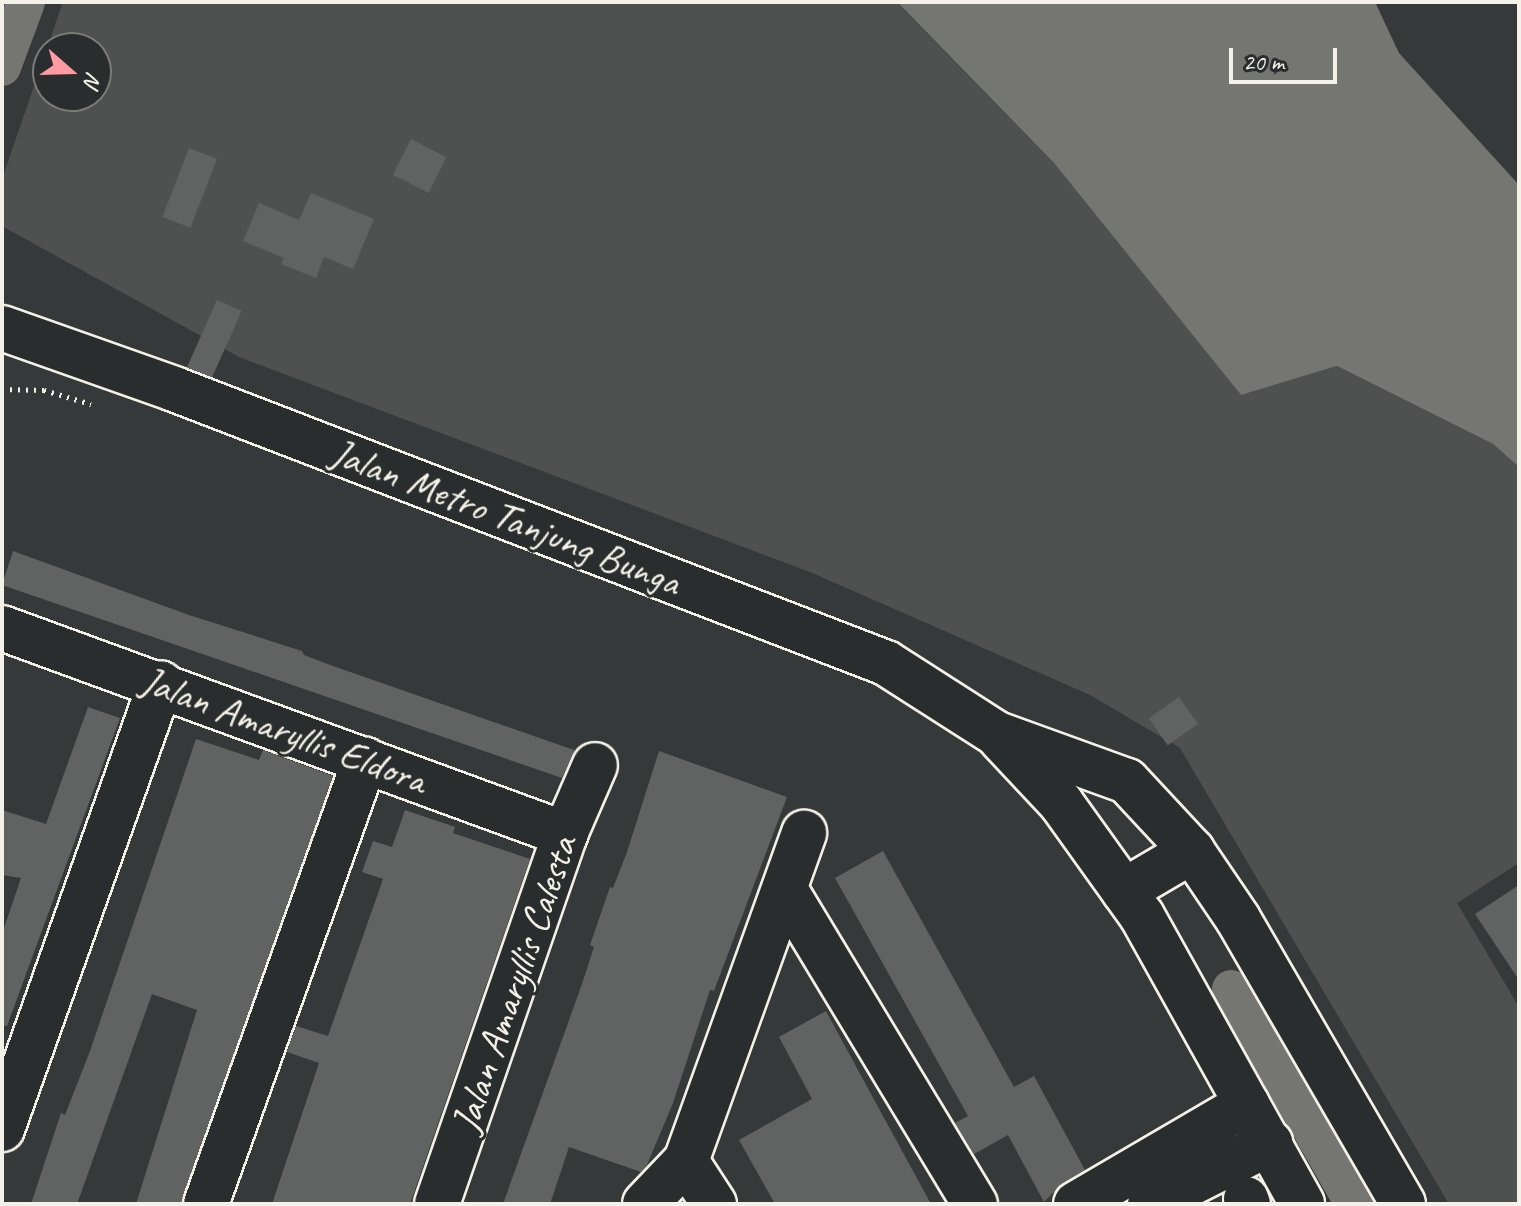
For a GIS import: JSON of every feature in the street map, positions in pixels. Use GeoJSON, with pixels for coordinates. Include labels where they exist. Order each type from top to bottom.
{"type":"FeatureCollection","features":[{"type":"Feature","properties":{"kind":"street","name":"Jalan Metro Tanjung Bunga"},"geometry":{"type":"LineString","coordinates":[[2,328],[189,394],[886,663],[997,734],[1127,781],[1192,851],[1254,946],[1403,1204]]}},
{"type":"Feature","properties":{"kind":"street","name":"Jalan Amaryllis Eldora"},"geometry":{"type":"LineString","coordinates":[[2,628],[161,683],[565,834]]}},
{"type":"Feature","properties":{"kind":"street"},"geometry":{"type":"LineString","coordinates":[[2,1129],[161,683]]}},
{"type":"Feature","properties":{"kind":"street","name":"Jalan Metro Tanjung Bunga"},"geometry":{"type":"LineString","coordinates":[[997,734],[1061,803],[1142,916],[1302,1204]]}},
{"type":"Feature","properties":{"kind":"street"},"geometry":{"type":"LineString","coordinates":[[206,1204],[365,760]]}},
{"type":"Feature","properties":{"kind":"street","name":"Jalan Amaryllis Calesta"},"geometry":{"type":"LineString","coordinates":[[437,1204],[565,834],[595,765]]}},
{"type":"Feature","properties":{"kind":"street"},"geometry":{"type":"LineString","coordinates":[[645,1204],[686,1161],[786,891],[804,833]]}},
{"type":"Feature","properties":{"kind":"street"},"geometry":{"type":"LineString","coordinates":[[1124,891],[1192,851]]}},
{"type":"Feature","properties":{"kind":"street"},"geometry":{"type":"LineString","coordinates":[[786,891],[975,1204]]}},
{"type":"Feature","properties":{"kind":"street"},"geometry":{"type":"LineString","coordinates":[[1135,1195],[1247,1104]]}},
{"type":"Feature","properties":{"kind":"street"},"geometry":{"type":"LineString","coordinates":[[1076,1204],[1135,1195],[1270,1143]]}},
{"type":"Feature","properties":{"kind":"street"},"geometry":{"type":"LineString","coordinates":[[686,1161],[714,1204]]}},
{"type":"Feature","properties":{"kind":"shaded area"},"geometry":{"type":"Polygon","coordinates":[[[63,2],[896,2],[1054,163],[1241,395],[1337,366],[1493,444],[1519,467],[1519,863],[1457,903],[1519,1007],[1519,1204],[1449,1204],[1180,748],[1090,695],[810,572],[239,357],[2,226],[2,179],[32,92],[32,112],[112,112],[112,32],[53,32],[63,2]]]}},
{"type":"Feature","properties":{"kind":"shaded area"},"geometry":{"type":"Polygon","coordinates":[[[897,2],[1375,2],[1399,53],[1519,185],[1519,467],[1493,444],[1337,366],[1241,395],[1054,163],[897,2]]]}},
{"type":"Feature","properties":{"kind":"building"},"geometry":{"type":"Polygon","coordinates":[[[411,139],[447,157],[428,193],[393,175],[411,139]]]}},
{"type":"Feature","properties":{"kind":"building"},"geometry":{"type":"Polygon","coordinates":[[[189,148],[217,159],[190,228],[162,217],[189,148]]]}},
{"type":"Feature","properties":{"kind":"building"},"geometry":{"type":"Polygon","coordinates":[[[311,193],[374,219],[353,269],[324,257],[316,278],[281,264],[284,258],[243,241],[259,203],[299,220],[311,193]]]}},
{"type":"Feature","properties":{"kind":"building"},"geometry":{"type":"Polygon","coordinates":[[[217,300],[242,311],[212,379],[187,368],[217,300]]]}},
{"type":"Feature","properties":{"kind":"building"},"geometry":{"type":"Polygon","coordinates":[[[13,551],[189,615],[302,651],[304,655],[333,666],[574,750],[573,754],[562,778],[2,585],[13,551]]]}},
{"type":"Feature","properties":{"kind":"building"},"geometry":{"type":"Polygon","coordinates":[[[1179,697],[1198,724],[1168,745],[1149,718],[1179,697]]]}},
{"type":"Feature","properties":{"kind":"building"},"geometry":{"type":"Polygon","coordinates":[[[88,707],[120,718],[7,1026],[2,1025],[2,934],[21,878],[2,875],[2,810],[46,824],[88,707]]]}},
{"type":"Feature","properties":{"kind":"building"},"geometry":{"type":"Polygon","coordinates":[[[196,739],[259,760],[263,750],[333,776],[182,1204],[136,1204],[197,1010],[152,994],[77,1204],[31,1204],[61,1113],[65,1115],[90,1051],[196,739]]]}},
{"type":"Feature","properties":{"kind":"building"},"geometry":{"type":"Polygon","coordinates":[[[659,751],[787,797],[714,991],[710,990],[673,1103],[647,1165],[641,1172],[569,1147],[550,1204],[503,1204],[582,984],[594,947],[590,945],[610,887],[613,888],[627,852],[659,751]]]}},
{"type":"Feature","properties":{"kind":"building"},"geometry":{"type":"Polygon","coordinates":[[[405,810],[455,827],[453,833],[530,859],[410,1204],[272,1204],[319,1063],[287,1052],[296,1026],[328,1036],[383,879],[362,872],[373,841],[392,847],[405,810]]]}},
{"type":"Feature","properties":{"kind":"building"},"geometry":{"type":"Polygon","coordinates":[[[883,851],[1014,1087],[1034,1076],[1085,1170],[1063,1183],[1044,1202],[1008,1135],[974,1154],[955,1123],[968,1116],[835,878],[883,851]]]}},
{"type":"Feature","properties":{"kind":"building"},"geometry":{"type":"Polygon","coordinates":[[[1519,885],[1519,980],[1475,914],[1519,885]]]}},
{"type":"Feature","properties":{"kind":"building"},"geometry":{"type":"Polygon","coordinates":[[[826,1011],[931,1204],[775,1204],[739,1140],[812,1099],[779,1037],[826,1011]]]}},
{"type":"Feature","properties":{"kind":"waterway"},"geometry":{"type":"LineString","coordinates":[[2,67],[26,2]]}},
{"type":"Feature","properties":{"kind":"waterway"},"geometry":{"type":"LineString","coordinates":[[1231,989],[1354,1204]]}}]}
